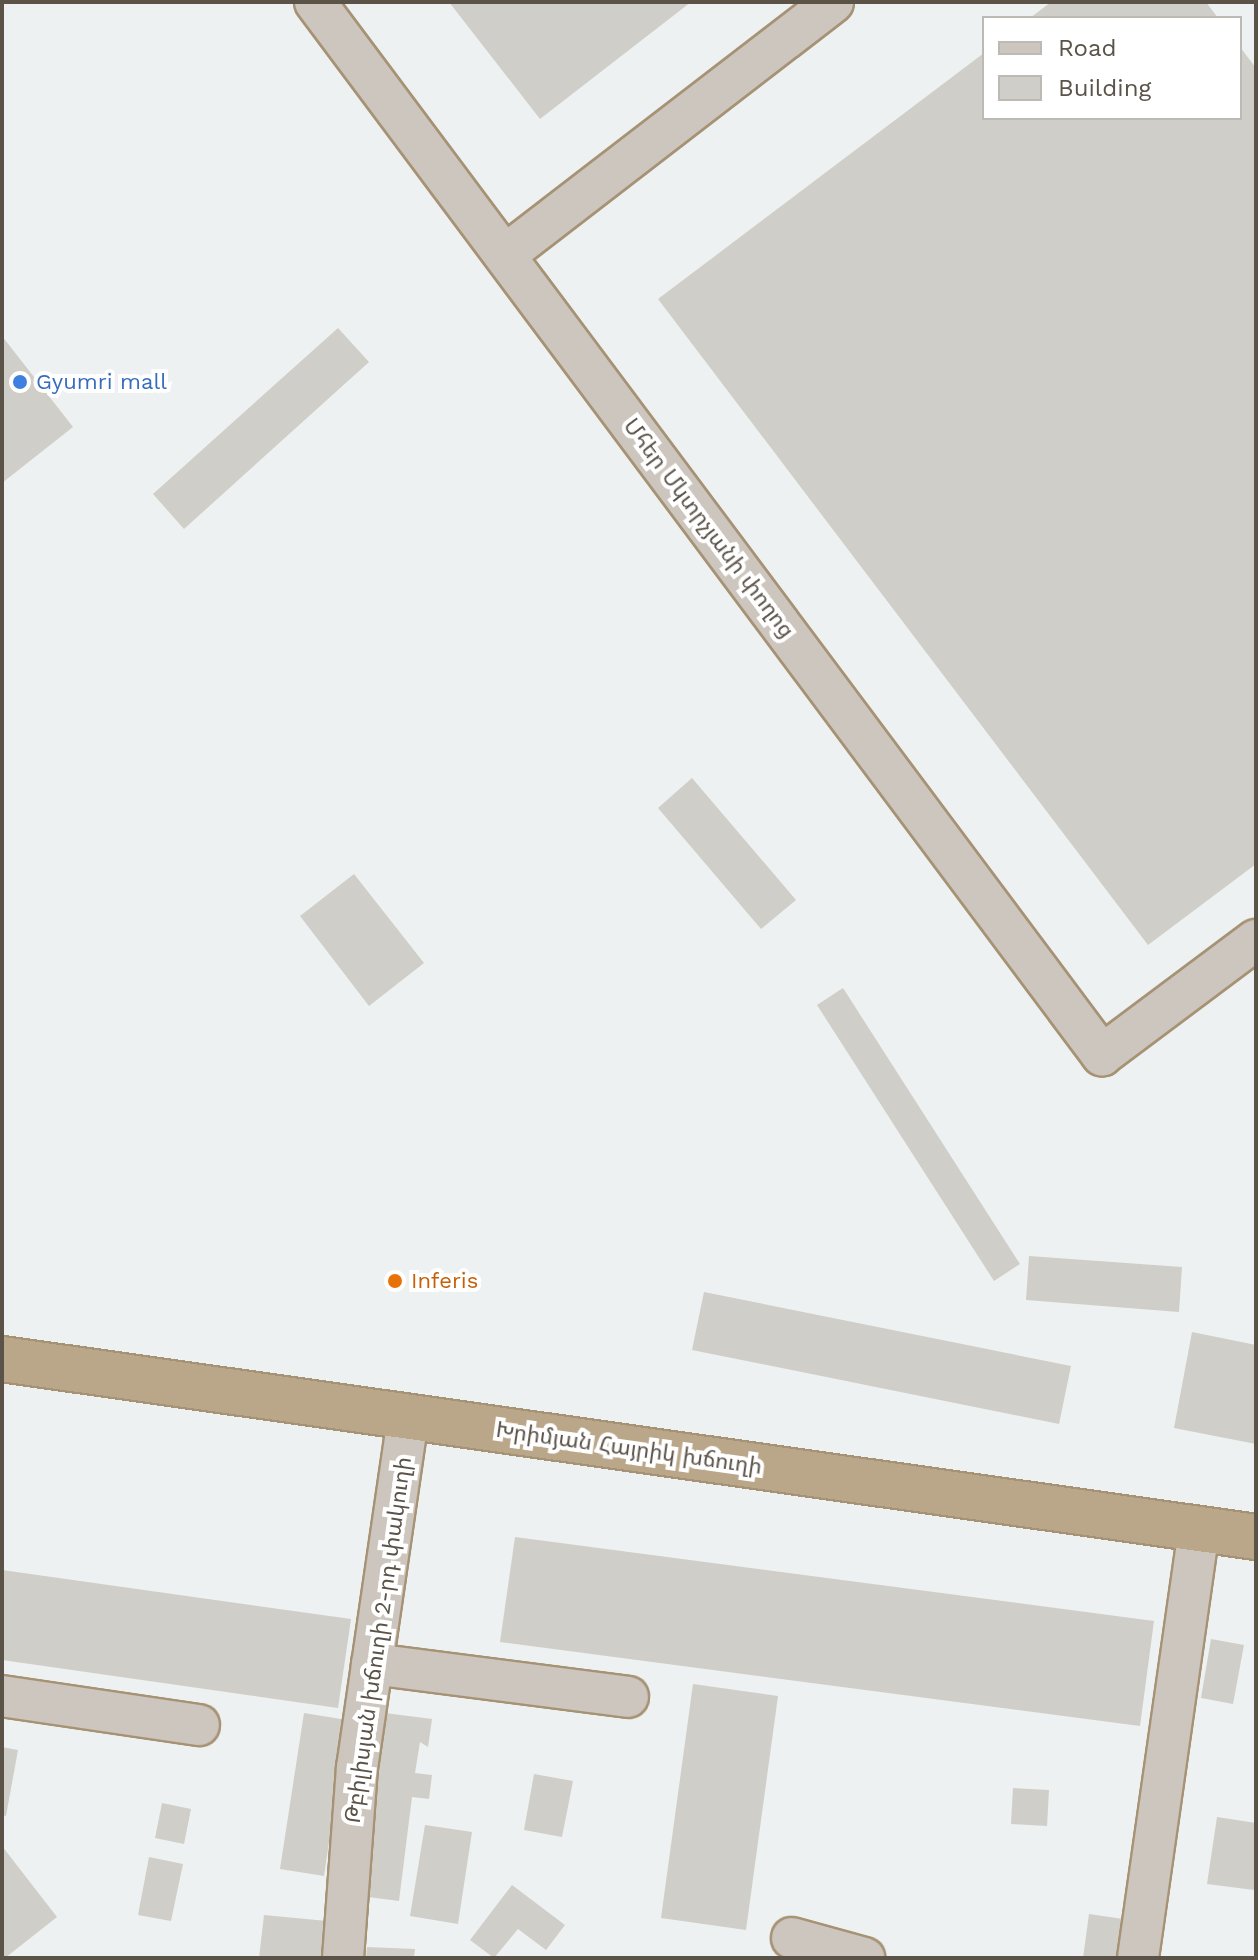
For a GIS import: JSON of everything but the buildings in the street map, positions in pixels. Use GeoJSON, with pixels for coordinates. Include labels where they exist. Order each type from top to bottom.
{"type":"FeatureCollection","features":[{"type":"Feature","properties":{"kind":"highway","name":"Խրիմյան Հայրիկ խճուղի"},"geometry":{"type":"LineString","coordinates":[[2,1359],[1256,1537]]}},
{"type":"Feature","properties":{"kind":"street","name":"Մհեր Մկտրչյանի փողոց"},"geometry":{"type":"LineString","coordinates":[[315,2],[1102,1055],[1256,940]]}},
{"type":"Feature","properties":{"kind":"street"},"geometry":{"type":"LineString","coordinates":[[505,255],[833,2]]}},
{"type":"Feature","properties":{"kind":"street","name":"Թբիլիսյան խճուղի 2-րդ փակուղի"},"geometry":{"type":"LineString","coordinates":[[343,1958],[357,1768],[408,1417]]}},
{"type":"Feature","properties":{"kind":"street"},"geometry":{"type":"LineString","coordinates":[[1138,1958],[1199,1529]]}},
{"type":"Feature","properties":{"kind":"street"},"geometry":{"type":"LineString","coordinates":[[372,1664],[628,1697]]}},
{"type":"Feature","properties":{"kind":"street"},"geometry":{"type":"LineString","coordinates":[[2,1696],[199,1725]]}},
{"type":"Feature","properties":{"kind":"street"},"geometry":{"type":"LineString","coordinates":[[792,1938],[864,1958]]}},
{"type":"Feature","properties":{"kind":"place","name":"Gyumri mall"},"geometry":{"type":"Point","coordinates":[20,382]}},
{"type":"Feature","properties":{"kind":"place","name":"Inferis"},"geometry":{"type":"Point","coordinates":[395,1281]}}]}
